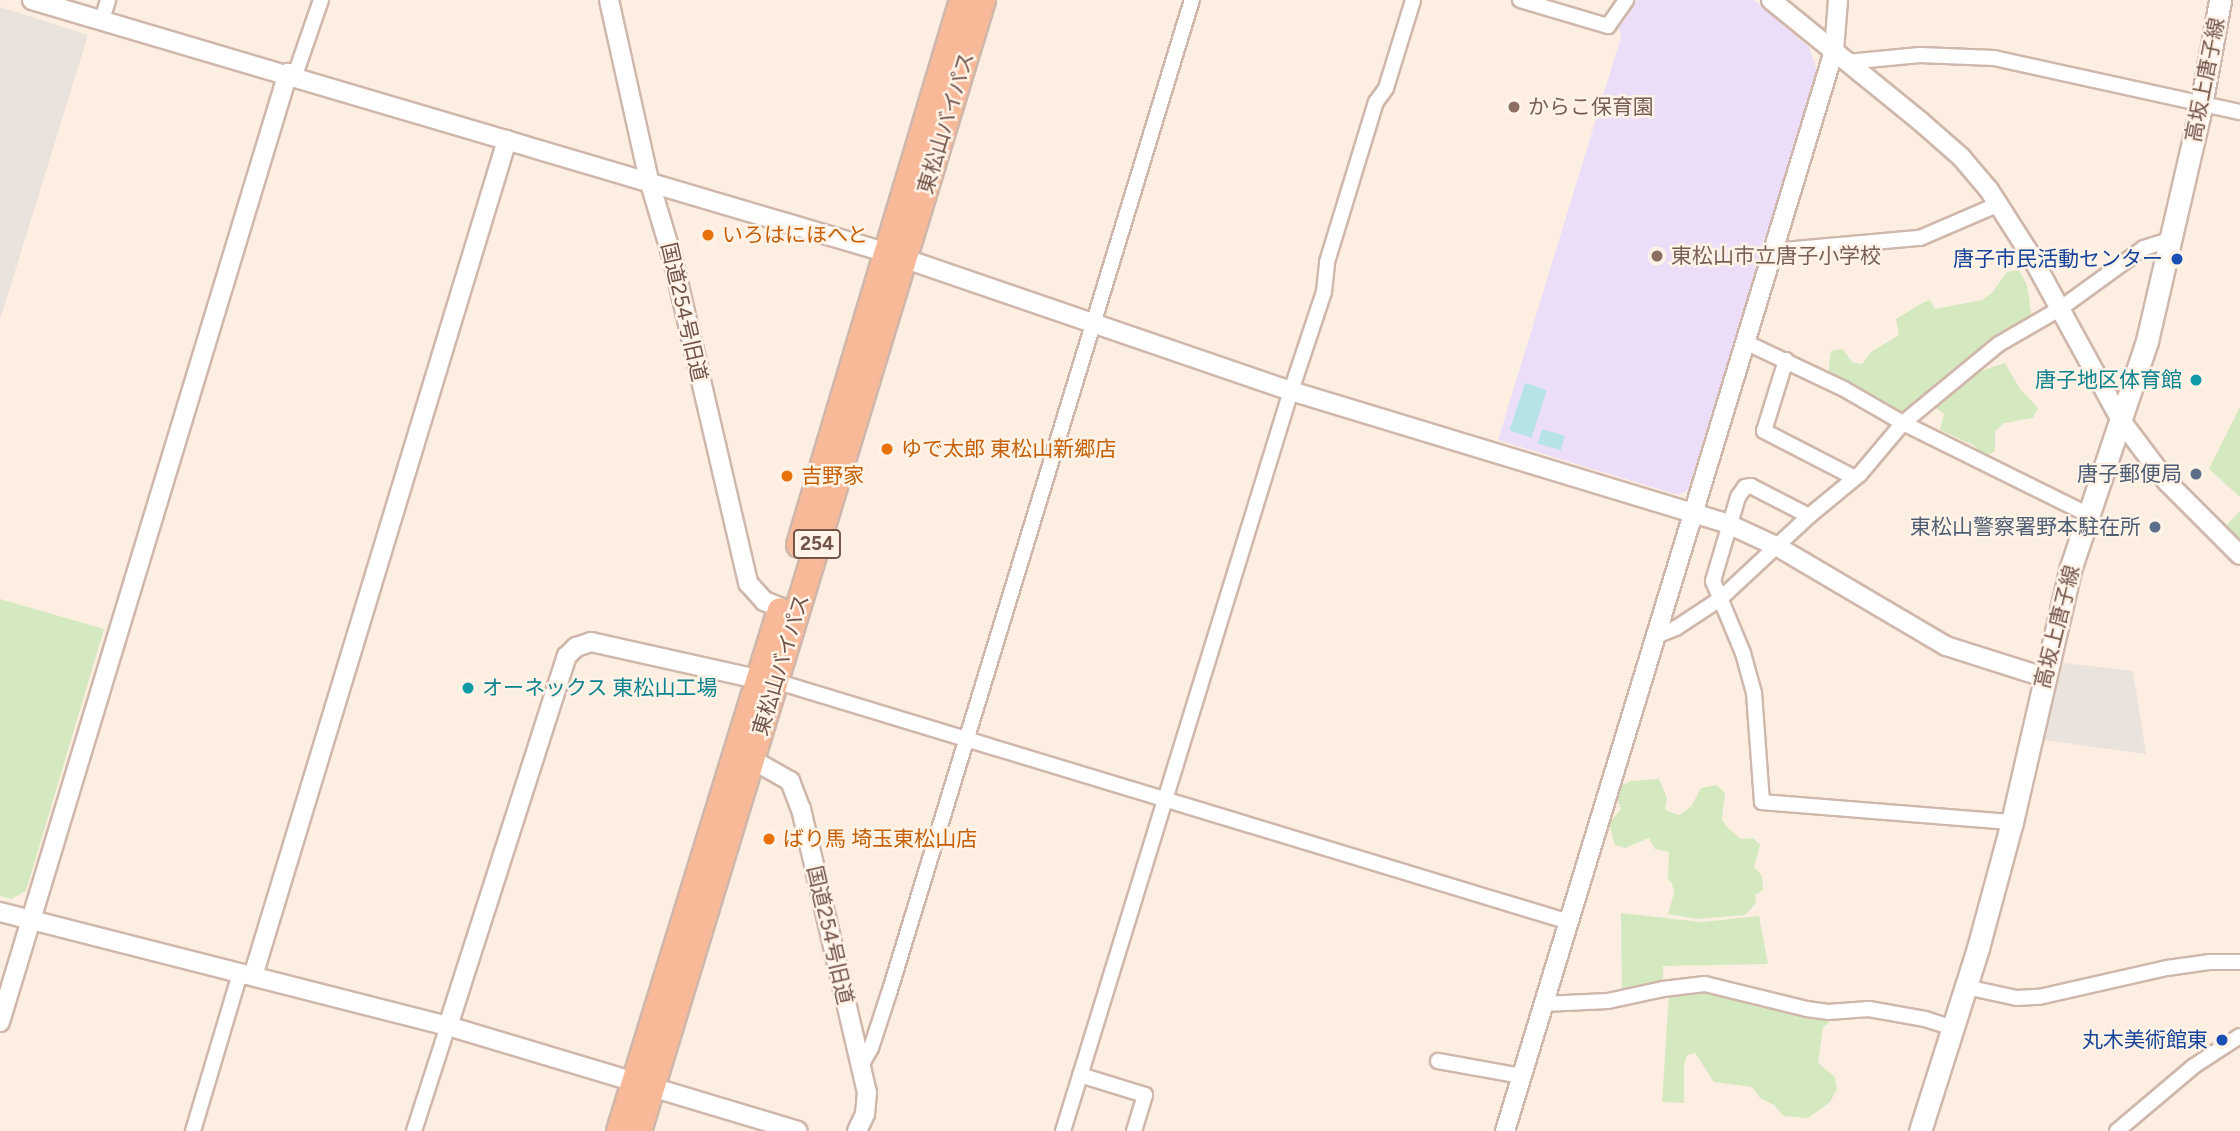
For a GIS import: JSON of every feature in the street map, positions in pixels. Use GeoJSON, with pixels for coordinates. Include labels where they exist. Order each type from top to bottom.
{"type":"FeatureCollection","features":[{"type":"Feature","properties":{"kind":"highway","name":"東松山バイパス"},"geometry":{"type":"LineString","coordinates":[[643,1085],[897,256],[962,0]]}},
{"type":"Feature","properties":{"kind":"highway","name":"東松山バイパス"},"geometry":{"type":"LineString","coordinates":[[643,1085],[752,760],[780,607],[984,0]]}},
{"type":"Feature","properties":{"kind":"highway","name":"254"},"geometry":{"type":"LineString","coordinates":[[619,1131],[643,1085]]}},
{"type":"Feature","properties":{"kind":"highway","name":"254"},"geometry":{"type":"LineString","coordinates":[[639,1131],[643,1085]]}},
{"type":"Feature","properties":{"kind":"main road","name":"高坂上唐子線"},"geometry":{"type":"LineString","coordinates":[[1920,1131],[1966,987],[2012,822],[2070,570],[2122,422],[2147,341],[2202,103],[2220,0]]}},
{"type":"Feature","properties":{"kind":"street"},"geometry":{"type":"LineString","coordinates":[[32,0],[292,74],[897,256],[1291,391],[1728,524],[1778,547],[1946,646],[2044,677]]}},
{"type":"Feature","properties":{"kind":"street"},"geometry":{"type":"LineString","coordinates":[[102,20],[108,0]]}},
{"type":"Feature","properties":{"kind":"street"},"geometry":{"type":"LineString","coordinates":[[0,1022],[292,74],[321,0]]}},
{"type":"Feature","properties":{"kind":"street","name":"国道254号旧道"},"geometry":{"type":"LineString","coordinates":[[609,0],[649,180],[673,260],[748,583],[764,601],[780,607]]}},
{"type":"Feature","properties":{"kind":"street"},"geometry":{"type":"LineString","coordinates":[[860,1067],[871,1048],[886,1002],[964,738],[1192,0]]}},
{"type":"Feature","properties":{"kind":"street"},"geometry":{"type":"LineString","coordinates":[[1063,1131],[1291,391],[1324,292],[1327,262],[1373,114],[1386,88],[1413,0]]}},
{"type":"Feature","properties":{"kind":"street"},"geometry":{"type":"LineString","coordinates":[[1520,0],[1537,2],[1608,26],[1626,0]]}},
{"type":"Feature","properties":{"kind":"street"},"geometry":{"type":"LineString","coordinates":[[1771,0],[1961,157],[1999,204],[2061,308],[2122,422],[2188,507],[2240,555]]}},
{"type":"Feature","properties":{"kind":"street"},"geometry":{"type":"LineString","coordinates":[[1504,1131],[1773,251],[1840,56],[1838,0]]}},
{"type":"Feature","properties":{"kind":"street"},"geometry":{"type":"LineString","coordinates":[[1840,56],[1994,58],[2240,112]]}},
{"type":"Feature","properties":{"kind":"street"},"geometry":{"type":"LineString","coordinates":[[192,1131],[247,974],[507,140]]}},
{"type":"Feature","properties":{"kind":"street"},"geometry":{"type":"LineString","coordinates":[[1773,251],[1920,237],[1999,204]]}},
{"type":"Feature","properties":{"kind":"street"},"geometry":{"type":"LineString","coordinates":[[1656,636],[1676,628],[1720,599],[1809,516],[1855,478],[1903,423],[1999,344],[2061,308],[2138,252],[2161,240],[2172,239]]}},
{"type":"Feature","properties":{"kind":"street"},"geometry":{"type":"LineString","coordinates":[[1745,342],[1786,360],[1903,423],[2089,515]]}},
{"type":"Feature","properties":{"kind":"street"},"geometry":{"type":"LineString","coordinates":[[1786,360],[1764,431],[1855,478]]}},
{"type":"Feature","properties":{"kind":"street"},"geometry":{"type":"LineString","coordinates":[[1809,516],[1751,486],[1745,487],[1738,497],[1728,524],[1713,581],[1743,653],[1754,693],[1762,802],[2012,822]]}},
{"type":"Feature","properties":{"kind":"street"},"geometry":{"type":"LineString","coordinates":[[414,1131],[567,656],[576,647],[591,642],[766,680],[1569,922]]}},
{"type":"Feature","properties":{"kind":"street","name":"国道254号旧道"},"geometry":{"type":"LineString","coordinates":[[752,760],[790,781],[801,809],[867,1103],[857,1131]]}},
{"type":"Feature","properties":{"kind":"street"},"geometry":{"type":"LineString","coordinates":[[0,912],[448,1026],[798,1131]]}},
{"type":"Feature","properties":{"kind":"street"},"geometry":{"type":"LineString","coordinates":[[1966,987],[2017,998],[2039,997],[2167,968],[2209,962],[2240,962]]}},
{"type":"Feature","properties":{"kind":"street"},"geometry":{"type":"LineString","coordinates":[[1543,1004],[1608,1001],[1663,989],[1705,984],[1807,1009],[1877,1010],[1925,1019],[1953,1028]]}},
{"type":"Feature","properties":{"kind":"street"},"geometry":{"type":"LineString","coordinates":[[2117,1131],[2194,1066],[2240,1036]]}},
{"type":"Feature","properties":{"kind":"street"},"geometry":{"type":"LineString","coordinates":[[1438,1061],[1521,1076]]}},
{"type":"Feature","properties":{"kind":"street"},"geometry":{"type":"LineString","coordinates":[[1080,1075],[1145,1096],[1134,1131]]}},
{"type":"Feature","properties":{"kind":"shaded area","name":"東松山市立唐子小学校"},"geometry":{"type":"Polygon","coordinates":[[[1637,0],[1754,0],[1809,47],[1817,71],[1688,490],[1678,495],[1498,440],[1621,37],[1619,28],[1637,0]]]}},
{"type":"Feature","properties":{"kind":"shaded area"},"geometry":{"type":"Polygon","coordinates":[[[0,7],[88,35],[0,320],[0,7]]]}},
{"type":"Feature","properties":{"kind":"shaded area"},"geometry":{"type":"Polygon","coordinates":[[[2063,663],[2133,671],[2146,754],[2044,740],[2063,663]]]}},
{"type":"Feature","properties":{"kind":"green space"},"geometry":{"type":"Polygon","coordinates":[[[2019,270],[2027,285],[2032,318],[1958,366],[1954,373],[1961,386],[1977,372],[2005,363],[2020,389],[2038,408],[2033,418],[2004,423],[1995,431],[1995,451],[1986,456],[1973,445],[1940,430],[1944,414],[1924,399],[1905,415],[1868,392],[1828,375],[1831,351],[1843,349],[1852,362],[1862,364],[1871,352],[1899,335],[1896,319],[1924,302],[1930,300],[1935,309],[1982,300],[1992,293],[2007,272],[2019,270]]]}},
{"type":"Feature","properties":{"kind":"green space"},"geometry":{"type":"Polygon","coordinates":[[[2240,407],[2240,497],[2209,469],[2240,407]]]}},
{"type":"Feature","properties":{"kind":"green space"},"geometry":{"type":"Polygon","coordinates":[[[2240,511],[2240,543],[2224,528],[2240,511]]]}},
{"type":"Feature","properties":{"kind":"green space"},"geometry":{"type":"Polygon","coordinates":[[[0,599],[104,629],[26,891],[11,899],[0,896],[0,599]]]}},
{"type":"Feature","properties":{"kind":"green space"},"geometry":{"type":"Polygon","coordinates":[[[1659,779],[1667,798],[1665,810],[1679,815],[1691,807],[1701,788],[1716,785],[1725,793],[1722,819],[1727,827],[1741,839],[1753,838],[1760,845],[1754,867],[1762,876],[1763,890],[1755,895],[1756,903],[1745,915],[1696,919],[1668,914],[1674,893],[1672,883],[1668,880],[1669,852],[1655,849],[1649,838],[1625,848],[1615,845],[1609,823],[1621,809],[1617,799],[1621,786],[1631,781],[1659,779]]]}},
{"type":"Feature","properties":{"kind":"green space"},"geometry":{"type":"Polygon","coordinates":[[[1621,913],[1701,922],[1759,916],[1768,964],[1663,966],[1663,986],[1622,996],[1621,913]]]}},
{"type":"Feature","properties":{"kind":"green space"},"geometry":{"type":"Polygon","coordinates":[[[1702,986],[1754,1006],[1826,1015],[1829,1023],[1823,1027],[1818,1063],[1835,1077],[1837,1089],[1830,1102],[1808,1118],[1784,1116],[1774,1105],[1760,1098],[1752,1087],[1714,1082],[1695,1053],[1687,1055],[1684,1065],[1684,1103],[1662,1102],[1669,994],[1702,986]]]}},
{"type":"Feature","properties":{"kind":"water"},"geometry":{"type":"Polygon","coordinates":[[[1525,383],[1547,390],[1531,438],[1510,431],[1525,383]]]}},
{"type":"Feature","properties":{"kind":"water"},"geometry":{"type":"Polygon","coordinates":[[[1542,429],[1565,436],[1561,450],[1538,443],[1542,429]]]}},
{"type":"Feature","properties":{"kind":"place","name":"からこ保育園"},"geometry":{"type":"Point","coordinates":[1514,107]}},
{"type":"Feature","properties":{"kind":"place","name":"いろはにほへと"},"geometry":{"type":"Point","coordinates":[708,235]}},
{"type":"Feature","properties":{"kind":"place","name":"東松山市立唐子小学校"},"geometry":{"type":"Point","coordinates":[1657,256]}},
{"type":"Feature","properties":{"kind":"place","name":"唐子市民活動センター"},"geometry":{"type":"Point","coordinates":[2177,259]}},
{"type":"Feature","properties":{"kind":"place","name":"唐子地区体育館"},"geometry":{"type":"Point","coordinates":[2196,380]}},
{"type":"Feature","properties":{"kind":"place","name":"ゆで太郎 東松山新郷店"},"geometry":{"type":"Point","coordinates":[887,449]}},
{"type":"Feature","properties":{"kind":"place","name":"唐子郵便局"},"geometry":{"type":"Point","coordinates":[2196,474]}},
{"type":"Feature","properties":{"kind":"place","name":"吉野家"},"geometry":{"type":"Point","coordinates":[787,476]}},
{"type":"Feature","properties":{"kind":"place","name":"東松山警察署野本駐在所"},"geometry":{"type":"Point","coordinates":[2155,527]}},
{"type":"Feature","properties":{"kind":"place","name":"オーネックス 東松山工場"},"geometry":{"type":"Point","coordinates":[468,688]}},
{"type":"Feature","properties":{"kind":"place","name":"ばり馬 埼玉東松山店"},"geometry":{"type":"Point","coordinates":[769,839]}},
{"type":"Feature","properties":{"kind":"place","name":"丸木美術館東"},"geometry":{"type":"Point","coordinates":[2222,1040]}}]}
